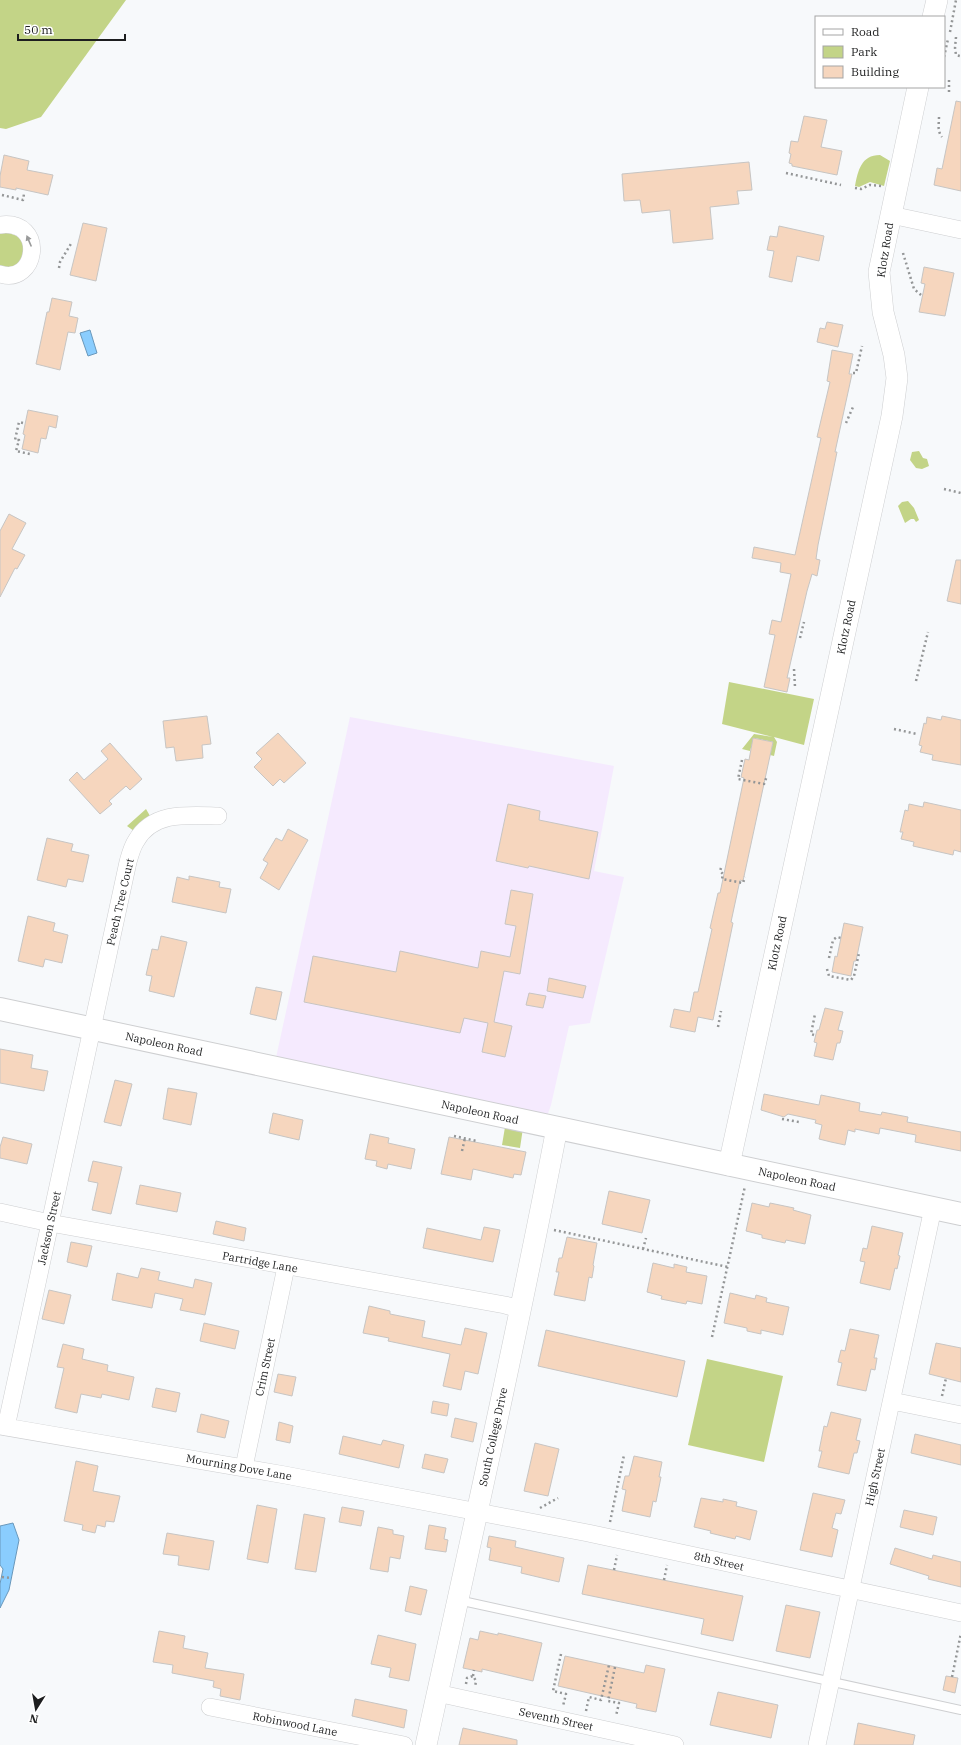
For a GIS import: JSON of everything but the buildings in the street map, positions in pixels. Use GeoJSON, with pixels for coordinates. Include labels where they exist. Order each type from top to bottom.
{"type":"FeatureCollection","features":[{"type":"Feature","properties":{"kind":"main road","name":"Napoleon Road"},"geometry":{"type":"LineString","coordinates":[[0,1009],[961,1214]]}},
{"type":"Feature","properties":{"kind":"street"},"geometry":{"type":"LineString","coordinates":[[933,16],[937,0]]}},
{"type":"Feature","properties":{"kind":"street","name":"Klotz Road"},"geometry":{"type":"LineString","coordinates":[[729,1165],[892,416],[896,378],[894,355],[883,312],[879,272],[918,88]]}},
{"type":"Feature","properties":{"kind":"street"},"geometry":{"type":"LineString","coordinates":[[891,215],[961,230]]}},
{"type":"Feature","properties":{"kind":"street"},"geometry":{"type":"LineString","coordinates":[[0,225],[16,226],[23,230],[32,244],[30,260],[26,267],[20,272],[1,279]]}},
{"type":"Feature","properties":{"kind":"street","name":"Peach Tree Court"},"geometry":{"type":"LineString","coordinates":[[92,1029],[128,862],[135,842],[142,832],[150,825],[163,818],[190,815],[218,816]]}},
{"type":"Feature","properties":{"kind":"street","name":"Jackson Street"},"geometry":{"type":"LineString","coordinates":[[3,1426],[50,1224],[92,1029]]}},
{"type":"Feature","properties":{"kind":"street","name":"South College Drive"},"geometry":{"type":"LineString","coordinates":[[426,1745],[477,1512],[557,1128]]}},
{"type":"Feature","properties":{"kind":"street","name":"High Street"},"geometry":{"type":"LineString","coordinates":[[817,1745],[934,1208]]}},
{"type":"Feature","properties":{"kind":"street","name":"Partridge Lane"},"geometry":{"type":"LineString","coordinates":[[0,1212],[50,1224],[505,1305],[520,1309]]}},
{"type":"Feature","properties":{"kind":"street","name":"Crim Street"},"geometry":{"type":"LineString","coordinates":[[244,1467],[286,1267]]}},
{"type":"Feature","properties":{"kind":"street"},"geometry":{"type":"LineString","coordinates":[[892,1400],[961,1415]]}},
{"type":"Feature","properties":{"kind":"street","name":"Mourning Dove Lane"},"geometry":{"type":"LineString","coordinates":[[3,1426],[244,1467],[477,1512]]}},
{"type":"Feature","properties":{"kind":"street","name":"8th Street"},"geometry":{"type":"LineString","coordinates":[[477,1512],[595,1534],[961,1613]]}},
{"type":"Feature","properties":{"kind":"street","name":"Seventh Street"},"geometry":{"type":"LineString","coordinates":[[437,1693],[675,1745]]}},
{"type":"Feature","properties":{"kind":"street","name":"Robinwood Lane"},"geometry":{"type":"LineString","coordinates":[[210,1706],[404,1745]]}},
{"type":"Feature","properties":{"kind":"lane"},"geometry":{"type":"LineString","coordinates":[[457,1599],[961,1710]]}},
{"type":"Feature","properties":{"kind":"path"},"geometry":{"type":"LineString","coordinates":[[950,32],[956,0]]}},
{"type":"Feature","properties":{"kind":"path"},"geometry":{"type":"LineString","coordinates":[[956,37],[956,55],[960,56]]}},
{"type":"Feature","properties":{"kind":"path"},"geometry":{"type":"LineString","coordinates":[[945,52],[948,39]]}},
{"type":"Feature","properties":{"kind":"path"},"geometry":{"type":"LineString","coordinates":[[949,77],[949,92]]}},
{"type":"Feature","properties":{"kind":"path"},"geometry":{"type":"LineString","coordinates":[[939,117],[938,128],[942,137]]}},
{"type":"Feature","properties":{"kind":"path"},"geometry":{"type":"LineString","coordinates":[[786,173],[841,185]]}},
{"type":"Feature","properties":{"kind":"path"},"geometry":{"type":"LineString","coordinates":[[855,188],[861,189],[870,185],[886,188]]}},
{"type":"Feature","properties":{"kind":"path"},"geometry":{"type":"LineString","coordinates":[[2,196],[23,200],[24,194]]}},
{"type":"Feature","properties":{"kind":"path"},"geometry":{"type":"LineString","coordinates":[[59,268],[60,262],[72,242]]}},
{"type":"Feature","properties":{"kind":"path"},"geometry":{"type":"LineString","coordinates":[[903,253],[914,289],[921,295]]}},
{"type":"Feature","properties":{"kind":"path"},"geometry":{"type":"LineString","coordinates":[[853,373],[856,373],[862,346]]}},
{"type":"Feature","properties":{"kind":"path"},"geometry":{"type":"LineString","coordinates":[[846,423],[853,407]]}},
{"type":"Feature","properties":{"kind":"path"},"geometry":{"type":"LineString","coordinates":[[23,423],[19,422],[17,428],[15,440],[19,440],[16,451],[30,454]]}},
{"type":"Feature","properties":{"kind":"path"},"geometry":{"type":"LineString","coordinates":[[944,489],[961,493]]}},
{"type":"Feature","properties":{"kind":"path"},"geometry":{"type":"LineString","coordinates":[[800,638],[804,622]]}},
{"type":"Feature","properties":{"kind":"path"},"geometry":{"type":"LineString","coordinates":[[916,681],[928,632]]}},
{"type":"Feature","properties":{"kind":"path"},"geometry":{"type":"LineString","coordinates":[[794,669],[795,688]]}},
{"type":"Feature","properties":{"kind":"path"},"geometry":{"type":"LineString","coordinates":[[894,729],[917,734]]}},
{"type":"Feature","properties":{"kind":"path"},"geometry":{"type":"LineString","coordinates":[[742,760],[738,779],[764,784],[767,776]]}},
{"type":"Feature","properties":{"kind":"path"},"geometry":{"type":"LineString","coordinates":[[721,868],[720,871],[723,874],[722,879],[743,883],[745,877]]}},
{"type":"Feature","properties":{"kind":"path"},"geometry":{"type":"LineString","coordinates":[[829,958],[833,940],[837,937],[841,938]]}},
{"type":"Feature","properties":{"kind":"path"},"geometry":{"type":"LineString","coordinates":[[827,969],[829,976],[851,980],[854,976],[859,953]]}},
{"type":"Feature","properties":{"kind":"path"},"geometry":{"type":"LineString","coordinates":[[718,1027],[721,1011]]}},
{"type":"Feature","properties":{"kind":"path"},"geometry":{"type":"LineString","coordinates":[[814,1035],[811,1034],[815,1014]]}},
{"type":"Feature","properties":{"kind":"path"},"geometry":{"type":"LineString","coordinates":[[782,1119],[799,1122]]}},
{"type":"Feature","properties":{"kind":"path"},"geometry":{"type":"LineString","coordinates":[[454,1136],[477,1141]]}},
{"type":"Feature","properties":{"kind":"path"},"geometry":{"type":"LineString","coordinates":[[462,1151],[465,1138]]}},
{"type":"Feature","properties":{"kind":"path"},"geometry":{"type":"LineString","coordinates":[[712,1337],[745,1185]]}},
{"type":"Feature","properties":{"kind":"path"},"geometry":{"type":"LineString","coordinates":[[554,1230],[728,1267]]}},
{"type":"Feature","properties":{"kind":"path"},"geometry":{"type":"LineString","coordinates":[[643,1249],[646,1238]]}},
{"type":"Feature","properties":{"kind":"path"},"geometry":{"type":"LineString","coordinates":[[941,1399],[946,1378]]}},
{"type":"Feature","properties":{"kind":"path"},"geometry":{"type":"LineString","coordinates":[[609,1526],[624,1455]]}},
{"type":"Feature","properties":{"kind":"path"},"geometry":{"type":"LineString","coordinates":[[538,1512],[540,1507],[558,1498]]}},
{"type":"Feature","properties":{"kind":"path"},"geometry":{"type":"LineString","coordinates":[[614,1570],[617,1552]]}},
{"type":"Feature","properties":{"kind":"path"},"geometry":{"type":"LineString","coordinates":[[664,1580],[667,1563]]}},
{"type":"Feature","properties":{"kind":"path"},"geometry":{"type":"LineString","coordinates":[[2,1578],[12,1578]]}},
{"type":"Feature","properties":{"kind":"path"},"geometry":{"type":"LineString","coordinates":[[952,1677],[961,1633]]}},
{"type":"Feature","properties":{"kind":"path"},"geometry":{"type":"LineString","coordinates":[[561,1654],[553,1691],[566,1694],[562,1708]]}},
{"type":"Feature","properties":{"kind":"path"},"geometry":{"type":"LineString","coordinates":[[585,1714],[589,1697],[601,1700],[609,1665]]}},
{"type":"Feature","properties":{"kind":"path"},"geometry":{"type":"LineString","coordinates":[[615,1667],[608,1701],[619,1703],[616,1720]]}},
{"type":"Feature","properties":{"kind":"path"},"geometry":{"type":"LineString","coordinates":[[474,1670],[473,1676],[476,1681],[475,1690]]}},
{"type":"Feature","properties":{"kind":"path"},"geometry":{"type":"LineString","coordinates":[[465,1687],[467,1678],[473,1676]]}},
{"type":"Feature","properties":{"kind":"shaded area"},"geometry":{"type":"Polygon","coordinates":[[[350,717],[614,766],[594,871],[624,877],[590,1023],[569,1026],[551,1105],[544,1125],[274,1067],[350,717]]]}},
{"type":"Feature","properties":{"kind":"green space"},"geometry":{"type":"Polygon","coordinates":[[[0,0],[126,0],[41,117],[6,129],[0,128],[0,0]]]}},
{"type":"Feature","properties":{"kind":"green space"},"geometry":{"type":"Polygon","coordinates":[[[880,155],[890,161],[884,186],[870,182],[859,187],[855,186],[859,170],[865,161],[868,158],[880,155]]]}},
{"type":"Feature","properties":{"kind":"green space"},"geometry":{"type":"Polygon","coordinates":[[[0,230],[26,239],[22,265],[0,269],[0,230]]]}},
{"type":"Feature","properties":{"kind":"green space"},"geometry":{"type":"Polygon","coordinates":[[[919,451],[923,458],[927,459],[929,466],[922,469],[916,468],[910,460],[912,452],[919,451]]]}},
{"type":"Feature","properties":{"kind":"green space"},"geometry":{"type":"Polygon","coordinates":[[[908,501],[914,508],[919,520],[916,522],[914,519],[911,519],[905,523],[898,506],[902,502],[908,501]]]}},
{"type":"Feature","properties":{"kind":"green space"},"geometry":{"type":"Polygon","coordinates":[[[729,682],[814,699],[804,745],[774,737],[777,742],[774,756],[770,755],[773,742],[754,738],[750,751],[742,749],[754,734],[773,737],[722,724],[729,682]]]}},
{"type":"Feature","properties":{"kind":"green space"},"geometry":{"type":"Polygon","coordinates":[[[146,809],[150,816],[134,831],[127,826],[146,809]]]}},
{"type":"Feature","properties":{"kind":"green space"},"geometry":{"type":"Polygon","coordinates":[[[505,1127],[523,1128],[520,1148],[502,1145],[505,1127]]]}},
{"type":"Feature","properties":{"kind":"green space"},"geometry":{"type":"Polygon","coordinates":[[[707,1359],[783,1376],[764,1462],[688,1445],[707,1359]]]}},
{"type":"Feature","properties":{"kind":"water"},"geometry":{"type":"Polygon","coordinates":[[[90,330],[97,353],[88,356],[80,333],[90,330]]]}},
{"type":"Feature","properties":{"kind":"water"},"geometry":{"type":"Polygon","coordinates":[[[13,1523],[19,1540],[9,1590],[0,1608],[0,1584],[3,1569],[0,1565],[0,1526],[13,1523]]]}}]}
